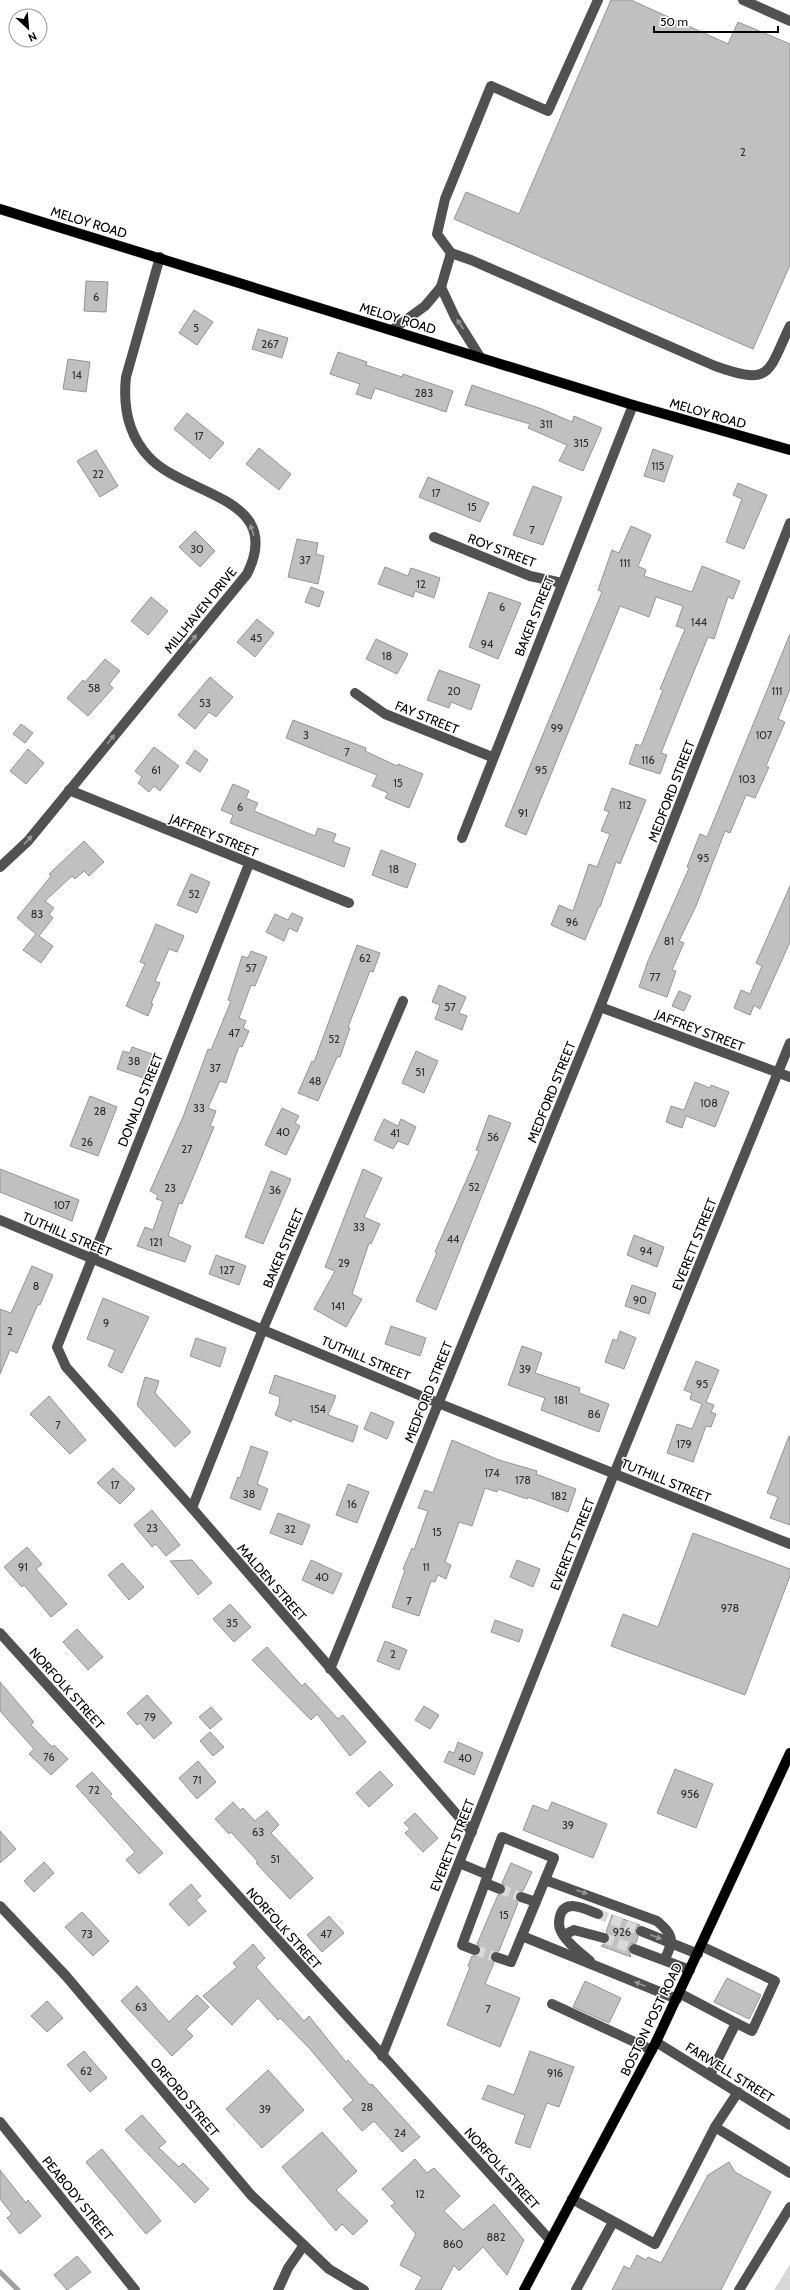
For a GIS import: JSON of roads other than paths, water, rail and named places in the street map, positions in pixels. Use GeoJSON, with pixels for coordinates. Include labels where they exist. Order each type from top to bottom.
{"type":"FeatureCollection","features":[{"type":"Feature","properties":{"kind":"main road","name":"MELOY ROAD"},"geometry":{"type":"LineString","coordinates":[[0,208],[633,405],[790,450]]}},
{"type":"Feature","properties":{"kind":"main road","name":"BOSTON POST ROAD"},"geometry":{"type":"LineString","coordinates":[[524,2290],[654,2046],[789,1758]]}},
{"type":"Feature","properties":{"kind":"street"},"geometry":{"type":"LineString","coordinates":[[598,0],[548,111],[491,86],[445,198],[437,234],[451,253],[471,260],[715,366],[741,375],[756,376],[765,373],[772,367],[790,326]]}},
{"type":"Feature","properties":{"kind":"street"},"geometry":{"type":"LineString","coordinates":[[743,0],[790,21]]}},
{"type":"Feature","properties":{"kind":"street"},"geometry":{"type":"LineString","coordinates":[[392,330],[425,306],[442,287],[451,253]]}},
{"type":"Feature","properties":{"kind":"street","name":"MILLHAVEN DRIVE"},"geometry":{"type":"LineString","coordinates":[[0,867],[28,841],[247,574],[254,555],[254,534],[244,514],[220,497],[174,476],[160,467],[139,445],[126,413],[124,396],[126,377],[160,257]]}},
{"type":"Feature","properties":{"kind":"street"},"geometry":{"type":"LineString","coordinates":[[442,287],[455,317],[480,357]]}},
{"type":"Feature","properties":{"kind":"street","name":"BAKER STREET"},"geometry":{"type":"LineString","coordinates":[[462,838],[492,757],[633,405]]}},
{"type":"Feature","properties":{"kind":"street","name":"MEDFORD STREET"},"geometry":{"type":"LineString","coordinates":[[330,1669],[600,1007],[790,523]]}},
{"type":"Feature","properties":{"kind":"street","name":"ROY STREET"},"geometry":{"type":"LineString","coordinates":[[434,537],[530,576],[562,583]]}},
{"type":"Feature","properties":{"kind":"street","name":"FAY STREET"},"geometry":{"type":"LineString","coordinates":[[355,693],[384,714],[492,757]]}},
{"type":"Feature","properties":{"kind":"street","name":"JAFFREY STREET"},"geometry":{"type":"LineString","coordinates":[[69,790],[249,864],[349,903]]}},
{"type":"Feature","properties":{"kind":"street","name":"DONALD STREET"},"geometry":{"type":"LineString","coordinates":[[57,1346],[249,864]]}},
{"type":"Feature","properties":{"kind":"street","name":"BAKER STREET"},"geometry":{"type":"LineString","coordinates":[[192,1508],[263,1329],[403,1001]]}},
{"type":"Feature","properties":{"kind":"street","name":"JAFFREY STREET"},"geometry":{"type":"LineString","coordinates":[[600,1007],[778,1074],[790,1077]]}},
{"type":"Feature","properties":{"kind":"street","name":"EVERETT STREET"},"geometry":{"type":"LineString","coordinates":[[382,2056],[614,1474],[790,1043]]}},
{"type":"Feature","properties":{"kind":"street","name":"TUTHILL STREET"},"geometry":{"type":"LineString","coordinates":[[0,1220],[438,1403],[790,1544]]}},
{"type":"Feature","properties":{"kind":"street","name":"MALDEN STREET"},"geometry":{"type":"LineString","coordinates":[[57,1346],[66,1367],[192,1508],[472,1832]]}},
{"type":"Feature","properties":{"kind":"street","name":"NORFOLK STREET"},"geometry":{"type":"LineString","coordinates":[[0,1633],[550,2240]]}},
{"type":"Feature","properties":{"kind":"street"},"geometry":{"type":"LineString","coordinates":[[475,1950],[462,1945],[502,1838],[554,1858],[510,1962],[496,1957]]}},
{"type":"Feature","properties":{"kind":"street"},"geometry":{"type":"LineString","coordinates":[[459,1863],[487,1879],[500,1889]]}},
{"type":"Feature","properties":{"kind":"street"},"geometry":{"type":"LineString","coordinates":[[545,1880],[657,1921],[670,1932],[672,1943],[665,1959]]}},
{"type":"Feature","properties":{"kind":"street"},"geometry":{"type":"LineString","coordinates":[[521,1897],[536,1902]]}},
{"type":"Feature","properties":{"kind":"street","name":"ORFORD STREET"},"geometry":{"type":"LineString","coordinates":[[0,1906],[66,1976],[251,2195],[329,2269],[360,2289]]}},
{"type":"Feature","properties":{"kind":"street"},"geometry":{"type":"LineString","coordinates":[[595,1965],[564,1935],[560,1930],[559,1922],[562,1912],[569,1907],[581,1906],[598,1914]]}},
{"type":"Feature","properties":{"kind":"street"},"geometry":{"type":"LineString","coordinates":[[564,1935],[574,1930],[604,1938]]}},
{"type":"Feature","properties":{"kind":"street"},"geometry":{"type":"LineString","coordinates":[[522,1936],[678,1996],[752,2031],[775,1981],[699,1950],[672,1943],[641,1930]]}},
{"type":"Feature","properties":{"kind":"street"},"geometry":{"type":"LineString","coordinates":[[634,1949],[665,1959],[690,1970]]}},
{"type":"Feature","properties":{"kind":"street","name":"FARWELL STREET"},"geometry":{"type":"LineString","coordinates":[[552,2004],[654,2046],[710,2075],[790,2125]]}},
{"type":"Feature","properties":{"kind":"street"},"geometry":{"type":"LineString","coordinates":[[710,2075],[736,2023]]}},
{"type":"Feature","properties":{"kind":"street"},"geometry":{"type":"LineString","coordinates":[[572,2199],[655,2244],[715,2127],[738,2092]]}},
{"type":"Feature","properties":{"kind":"street","name":"PEABODY STREET"},"geometry":{"type":"LineString","coordinates":[[0,2122],[135,2290]]}},
{"type":"Feature","properties":{"kind":"street"},"geometry":{"type":"LineString","coordinates":[[715,2127],[790,2174]]}},
{"type":"Feature","properties":{"kind":"street"},"geometry":{"type":"LineString","coordinates":[[739,2290],[790,2207]]}},
{"type":"Feature","properties":{"kind":"street"},"geometry":{"type":"LineString","coordinates":[[576,2290],[613,2222]]}},
{"type":"Feature","properties":{"kind":"street"},"geometry":{"type":"LineString","coordinates":[[278,2290],[288,2268],[304,2245]]}},
{"type":"Feature","properties":{"kind":"waterway"},"geometry":{"type":"LineString","coordinates":[[0,2272],[18,2290]]}},
{"type":"Feature","properties":{"kind":"tunnel"},"geometry":{"type":"LineString","coordinates":[[500,1889],[521,1897]]}},
{"type":"Feature","properties":{"kind":"tunnel"},"geometry":{"type":"LineString","coordinates":[[598,1914],[641,1931]]}},
{"type":"Feature","properties":{"kind":"tunnel"},"geometry":{"type":"LineString","coordinates":[[604,1938],[634,1949]]}},
{"type":"Feature","properties":{"kind":"tunnel"},"geometry":{"type":"LineString","coordinates":[[475,1950],[496,1957]]}}]}
